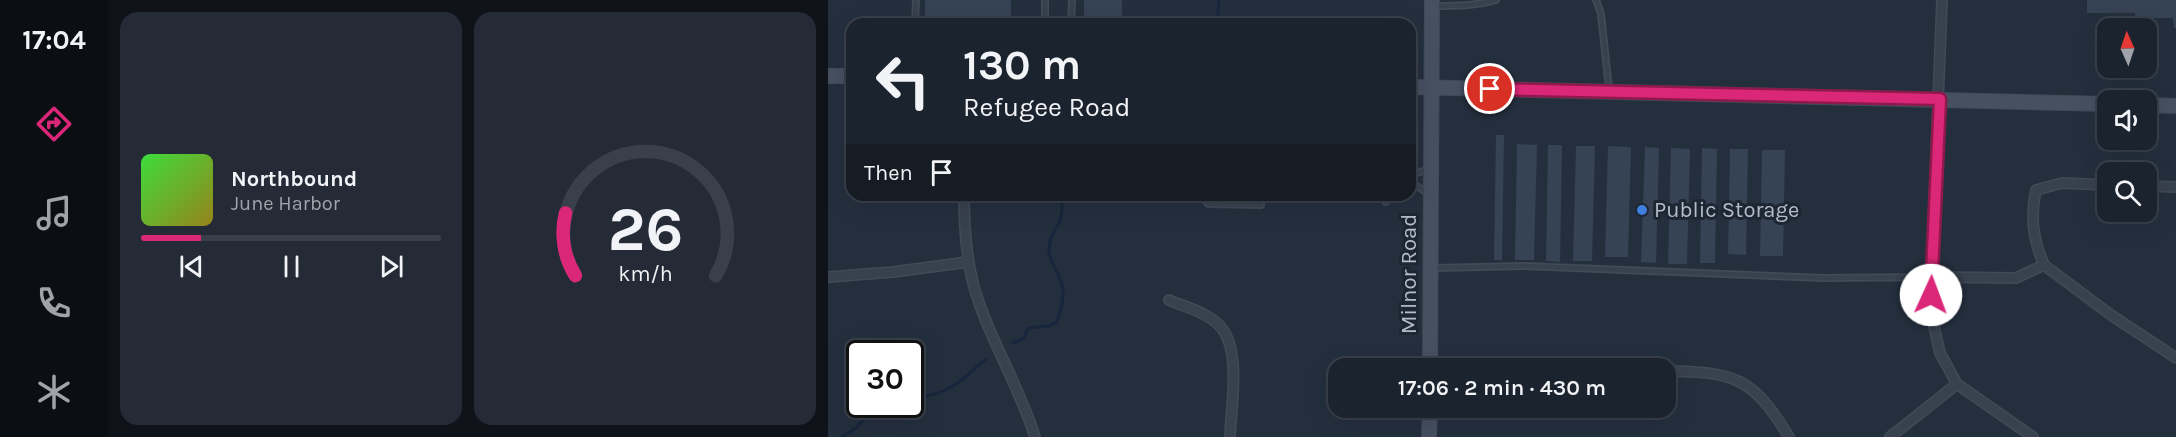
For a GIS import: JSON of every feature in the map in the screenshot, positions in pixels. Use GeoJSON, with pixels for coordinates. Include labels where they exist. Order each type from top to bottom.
{"type":"FeatureCollection","features":[{"type":"Feature","properties":{"kind":"main road","name":"Milnor Road"},"geometry":{"type":"LineString","coordinates":[[1430,358],[1432,3]]}},
{"type":"Feature","properties":{"kind":"main road"},"geometry":{"type":"LineString","coordinates":[[828,76],[846,76]]}},
{"type":"Feature","properties":{"kind":"main road"},"geometry":{"type":"LineString","coordinates":[[1416,87],[2097,104]]}},
{"type":"Feature","properties":{"kind":"main road"},"geometry":{"type":"LineString","coordinates":[[2157,105],[2176,106]]}},
{"type":"Feature","properties":{"kind":"main road"},"geometry":{"type":"LineString","coordinates":[[1429,437],[1430,418]]}},
{"type":"Feature","properties":{"kind":"street"},"geometry":{"type":"LineString","coordinates":[[1942,0],[1940,99],[1930,309],[1940,353],[1957,384],[2033,437]]}},
{"type":"Feature","properties":{"kind":"street"},"geometry":{"type":"LineString","coordinates":[[2097,185],[2062,183],[2036,190],[2031,213],[2035,240],[2043,265],[2111,315],[2176,357]]}},
{"type":"Feature","properties":{"kind":"street"},"geometry":{"type":"LineString","coordinates":[[2157,186],[2176,187]]}},
{"type":"Feature","properties":{"kind":"street"},"geometry":{"type":"LineString","coordinates":[[964,201],[969,262],[987,323],[1027,410],[1035,437]]}},
{"type":"Feature","properties":{"kind":"street"},"geometry":{"type":"LineString","coordinates":[[828,277],[893,272],[969,262]]}},
{"type":"Feature","properties":{"kind":"street"},"geometry":{"type":"LineString","coordinates":[[1932,277],[2016,278],[2043,265]]}},
{"type":"Feature","properties":{"kind":"street"},"geometry":{"type":"LineString","coordinates":[[1169,300],[1208,316],[1219,324],[1229,341],[1234,362],[1230,437]]}},
{"type":"Feature","properties":{"kind":"street"},"geometry":{"type":"LineString","coordinates":[[1676,371],[1714,372],[1750,385],[1789,437]]}},
{"type":"Feature","properties":{"kind":"street"},"geometry":{"type":"LineString","coordinates":[[1890,437],[1957,384]]}},
{"type":"Feature","properties":{"kind":"lane"},"geometry":{"type":"LineString","coordinates":[[915,18],[916,0]]}},
{"type":"Feature","properties":{"kind":"lane"},"geometry":{"type":"LineString","coordinates":[[1045,0],[1045,18]]}},
{"type":"Feature","properties":{"kind":"lane"},"geometry":{"type":"LineString","coordinates":[[1071,18],[1072,0]]}},
{"type":"Feature","properties":{"kind":"lane"},"geometry":{"type":"LineString","coordinates":[[1451,0],[1456,3]]}},
{"type":"Feature","properties":{"kind":"lane"},"geometry":{"type":"LineString","coordinates":[[1432,3],[1477,5],[1496,0]]}},
{"type":"Feature","properties":{"kind":"lane"},"geometry":{"type":"LineString","coordinates":[[1596,0],[1601,14],[1609,92]]}},
{"type":"Feature","properties":{"kind":"lane"},"geometry":{"type":"LineString","coordinates":[[1416,173],[1430,169]]}},
{"type":"Feature","properties":{"kind":"lane"},"geometry":{"type":"LineString","coordinates":[[1416,185],[1431,194]]}},
{"type":"Feature","properties":{"kind":"lane"},"geometry":{"type":"LineString","coordinates":[[1206,201],[1208,204],[1260,205]]}},
{"type":"Feature","properties":{"kind":"lane"},"geometry":{"type":"LineString","coordinates":[[1430,268],[1524,266],[1824,278],[1932,277]]}},
{"type":"Feature","properties":{"kind":"building"},"geometry":{"type":"Polygon","coordinates":[[[925,0],[1011,0],[1011,18],[925,18],[925,0]]]}},
{"type":"Feature","properties":{"kind":"building"},"geometry":{"type":"Polygon","coordinates":[[[1084,0],[1122,0],[1122,18],[1084,18],[1084,0]]]}},
{"type":"Feature","properties":{"kind":"building"},"geometry":{"type":"Polygon","coordinates":[[[2087,0],[2176,0],[2176,28],[2174,28],[2173,18],[2135,18],[2135,13],[2087,13],[2087,0]]]}},
{"type":"Feature","properties":{"kind":"building"},"geometry":{"type":"Polygon","coordinates":[[[1496,135],[1504,135],[1502,260],[1494,260],[1496,135]]]}},
{"type":"Feature","properties":{"kind":"building"},"geometry":{"type":"Polygon","coordinates":[[[1517,144],[1537,145],[1534,260],[1515,260],[1517,144]]]}},
{"type":"Feature","properties":{"kind":"building"},"geometry":{"type":"Polygon","coordinates":[[[1548,145],[1562,145],[1560,262],[1546,261],[1548,145]]]}},
{"type":"Feature","properties":{"kind":"building"},"geometry":{"type":"Polygon","coordinates":[[[1576,146],[1595,146],[1592,261],[1573,261],[1576,146]]]}},
{"type":"Feature","properties":{"kind":"building"},"geometry":{"type":"Polygon","coordinates":[[[1608,146],[1631,147],[1628,257],[1605,257],[1608,146]]]}},
{"type":"Feature","properties":{"kind":"building"},"geometry":{"type":"Polygon","coordinates":[[[1645,147],[1659,148],[1656,263],[1641,262],[1645,147]]]}},
{"type":"Feature","properties":{"kind":"building"},"geometry":{"type":"Polygon","coordinates":[[[1671,148],[1690,149],[1687,264],[1668,264],[1671,148]]]}},
{"type":"Feature","properties":{"kind":"building"},"geometry":{"type":"Polygon","coordinates":[[[1702,148],[1717,149],[1715,263],[1700,263],[1702,148]]]}},
{"type":"Feature","properties":{"kind":"building"},"geometry":{"type":"Polygon","coordinates":[[[1730,149],[1748,149],[1746,255],[1728,254],[1730,149]]]}},
{"type":"Feature","properties":{"kind":"building"},"geometry":{"type":"Polygon","coordinates":[[[1762,150],[1785,150],[1783,256],[1760,256],[1762,150]]]}},
{"type":"Feature","properties":{"kind":"waterway"},"geometry":{"type":"LineString","coordinates":[[1218,18],[1219,0]]}},
{"type":"Feature","properties":{"kind":"waterway"},"geometry":{"type":"LineString","coordinates":[[1013,343],[1024,338],[1028,328],[1049,326],[1057,322],[1063,297],[1062,286],[1051,259],[1049,244],[1062,212],[1062,204],[1058,201]]}},
{"type":"Feature","properties":{"kind":"waterway"},"geometry":{"type":"LineString","coordinates":[[924,395],[945,390],[960,381],[986,359]]}},
{"type":"Feature","properties":{"kind":"waterway"},"geometry":{"type":"LineString","coordinates":[[842,437],[857,427],[864,418]]}},
{"type":"Feature","properties":{"kind":"place","name":"Public Storage"},"geometry":{"type":"Point","coordinates":[1642,210]}},
{"type":"Feature","properties":{"kind":"route"},"geometry":{"type":"LineString","coordinates":[[1490,89],[1940,99],[1931,295]]}}]}
